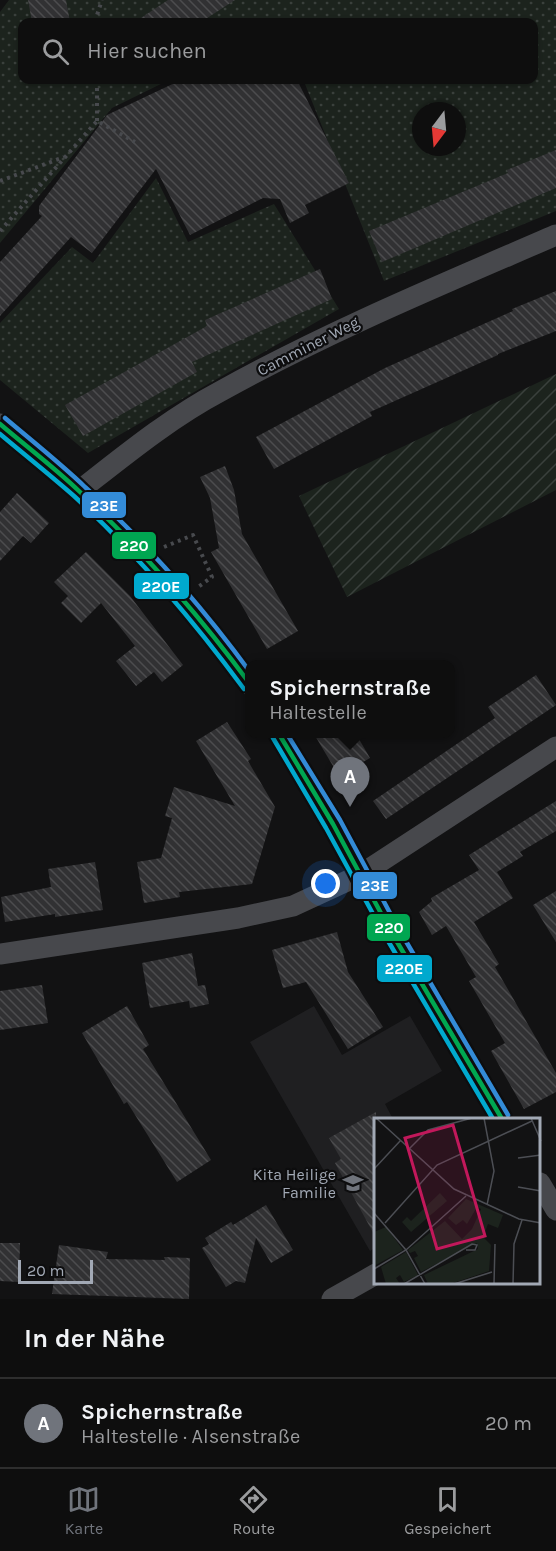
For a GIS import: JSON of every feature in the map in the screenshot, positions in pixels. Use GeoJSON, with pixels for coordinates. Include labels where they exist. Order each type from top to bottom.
{"type":"FeatureCollection","features":[{"type":"Feature","properties":{"kind":"street","name":"Camminer Weg"},"geometry":{"type":"LineString","coordinates":[[80,491],[143,441],[219,391],[369,316],[556,235]]}},
{"type":"Feature","properties":{"kind":"street"},"geometry":{"type":"LineString","coordinates":[[0,424],[80,491],[144,555],[215,637],[245,679]]}},
{"type":"Feature","properties":{"kind":"street"},"geometry":{"type":"LineString","coordinates":[[281,738],[333,824],[390,930],[501,1118]]}},
{"type":"Feature","properties":{"kind":"street"},"geometry":{"type":"LineString","coordinates":[[0,954],[238,918],[292,906],[360,875],[556,747]]}},
{"type":"Feature","properties":{"kind":"street"},"geometry":{"type":"LineString","coordinates":[[541,1185],[556,1210]]}},
{"type":"Feature","properties":{"kind":"street"},"geometry":{"type":"LineString","coordinates":[[332,1299],[374,1275]]}},
{"type":"Feature","properties":{"kind":"path"},"geometry":{"type":"LineString","coordinates":[[98,18],[102,0]]}},
{"type":"Feature","properties":{"kind":"path"},"geometry":{"type":"LineString","coordinates":[[0,231],[97,121],[97,84]]}},
{"type":"Feature","properties":{"kind":"path"},"geometry":{"type":"LineString","coordinates":[[97,121],[135,142]]}},
{"type":"Feature","properties":{"kind":"path"},"geometry":{"type":"LineString","coordinates":[[0,181],[65,157]]}},
{"type":"Feature","properties":{"kind":"path"},"geometry":{"type":"LineString","coordinates":[[144,555],[193,535],[212,578],[182,597]]}},
{"type":"Feature","properties":{"kind":"shaded area"},"geometry":{"type":"Polygon","coordinates":[[[9,0],[556,0],[556,211],[384,281],[305,84],[538,84],[538,18],[18,18],[18,84],[161,84],[112,108],[0,243],[0,12],[9,0]]]}},
{"type":"Feature","properties":{"kind":"shaded area"},"geometry":{"type":"Polygon","coordinates":[[[156,178],[188,242],[274,204],[339,309],[88,453],[0,380],[0,323],[72,247],[93,263],[156,178]]]}},
{"type":"Feature","properties":{"kind":"shaded area"},"geometry":{"type":"Polygon","coordinates":[[[556,374],[556,490],[347,597],[299,496],[556,374]]]}},
{"type":"Feature","properties":{"kind":"shaded area","name":"Kita Heilige Familie"},"geometry":{"type":"Polygon","coordinates":[[[314,1006],[342,1055],[410,1016],[442,1071],[385,1104],[392,1118],[374,1118],[374,1248],[370,1251],[250,1042],[314,1006]]]}},
{"type":"Feature","properties":{"kind":"building"},"geometry":{"type":"Polygon","coordinates":[[[28,0],[66,0],[69,18],[31,18],[28,0]]]}},
{"type":"Feature","properties":{"kind":"building"},"geometry":{"type":"Polygon","coordinates":[[[168,0],[235,0],[207,18],[141,18],[168,0]]]}},
{"type":"Feature","properties":{"kind":"building"},"geometry":{"type":"Polygon","coordinates":[[[173,84],[299,84],[349,183],[305,205],[309,213],[290,223],[280,199],[263,198],[190,235],[156,169],[92,253],[71,237],[0,316],[0,262],[42,216],[39,214],[39,206],[107,115],[173,84]]]}},
{"type":"Feature","properties":{"kind":"building"},"geometry":{"type":"Polygon","coordinates":[[[556,150],[556,188],[382,262],[369,231],[508,173],[507,170],[556,150]]]}},
{"type":"Feature","properties":{"kind":"building"},"geometry":{"type":"Polygon","coordinates":[[[320,269],[332,299],[192,362],[197,372],[83,436],[65,405],[207,326],[205,320],[320,269]]]}},
{"type":"Feature","properties":{"kind":"building"},"geometry":{"type":"Polygon","coordinates":[[[556,291],[556,331],[498,354],[370,412],[372,416],[274,469],[256,437],[385,368],[556,291]]]}},
{"type":"Feature","properties":{"kind":"building"},"geometry":{"type":"Polygon","coordinates":[[[225,466],[234,490],[242,534],[298,631],[267,649],[211,552],[219,548],[210,498],[200,477],[225,466]]]}},
{"type":"Feature","properties":{"kind":"building"},"geometry":{"type":"Polygon","coordinates":[[[17,493],[49,523],[31,543],[23,536],[0,561],[0,512],[17,493]]]}},
{"type":"Feature","properties":{"kind":"building"},"geometry":{"type":"Polygon","coordinates":[[[86,552],[130,596],[183,665],[162,682],[154,672],[136,686],[116,661],[135,646],[101,603],[81,623],[61,603],[68,596],[54,582],[86,552]]]}},
{"type":"Feature","properties":{"kind":"building"},"geometry":{"type":"Polygon","coordinates":[[[536,675],[556,705],[386,819],[373,801],[495,718],[488,707],[536,675]]]}},
{"type":"Feature","properties":{"kind":"building"},"geometry":{"type":"Polygon","coordinates":[[[227,722],[251,759],[248,761],[275,807],[252,884],[179,892],[180,897],[144,903],[137,862],[161,858],[172,818],[165,816],[174,787],[235,806],[196,741],[227,722]]]}},
{"type":"Feature","properties":{"kind":"building"},"geometry":{"type":"Polygon","coordinates":[[[316,738],[358,738],[370,758],[339,776],[316,738]]]}},
{"type":"Feature","properties":{"kind":"building"},"geometry":{"type":"Polygon","coordinates":[[[556,801],[556,831],[520,852],[523,856],[497,872],[513,898],[474,922],[499,964],[495,967],[556,1073],[556,1092],[524,1109],[491,1051],[505,1043],[469,981],[476,977],[446,926],[432,935],[419,912],[432,901],[431,898],[479,870],[469,855],[556,801]]]}},
{"type":"Feature","properties":{"kind":"building"},"geometry":{"type":"Polygon","coordinates":[[[95,862],[103,910],[55,917],[55,914],[5,922],[1,897],[51,887],[48,869],[95,862]]]}},
{"type":"Feature","properties":{"kind":"building"},"geometry":{"type":"Polygon","coordinates":[[[556,891],[556,942],[533,905],[556,891]]]}},
{"type":"Feature","properties":{"kind":"building"},"geometry":{"type":"Polygon","coordinates":[[[337,932],[348,972],[383,1027],[348,1049],[306,982],[283,988],[272,950],[337,932]]]}},
{"type":"Feature","properties":{"kind":"building"},"geometry":{"type":"Polygon","coordinates":[[[192,953],[198,986],[205,985],[209,1004],[190,1008],[189,1001],[150,1008],[142,963],[192,953]]]}},
{"type":"Feature","properties":{"kind":"building"},"geometry":{"type":"Polygon","coordinates":[[[42,985],[48,1023],[0,1030],[0,991],[42,985]]]}},
{"type":"Feature","properties":{"kind":"building"},"geometry":{"type":"Polygon","coordinates":[[[127,1006],[149,1045],[143,1049],[211,1160],[177,1182],[127,1102],[124,1104],[82,1033],[127,1006]]]}},
{"type":"Feature","properties":{"kind":"building"},"geometry":{"type":"Polygon","coordinates":[[[376,1112],[376,1118],[374,1118],[374,1234],[335,1163],[341,1159],[329,1138],[376,1112]]]}},
{"type":"Feature","properties":{"kind":"building"},"geometry":{"type":"Polygon","coordinates":[[[266,1205],[293,1250],[271,1263],[256,1238],[245,1283],[236,1281],[226,1287],[202,1248],[209,1244],[205,1238],[231,1222],[233,1225],[266,1205]]]}},
{"type":"Feature","properties":{"kind":"building"},"geometry":{"type":"Polygon","coordinates":[[[0,1243],[20,1243],[19,1282],[0,1281],[0,1243]]]}},
{"type":"Feature","properties":{"kind":"building"},"geometry":{"type":"Polygon","coordinates":[[[59,1245],[108,1252],[106,1259],[190,1258],[189,1299],[52,1294],[59,1245]]]}},
{"type":"Feature","properties":{"kind":"transit line","name":"23E"},"geometry":{"type":"LineString","coordinates":[[5,418],[75,478],[130,530],[192,599],[245,666]]}},
{"type":"Feature","properties":{"kind":"transit line","name":"220"},"geometry":{"type":"LineString","coordinates":[[0,424],[70,483],[126,537],[190,608],[245,677]]}},
{"type":"Feature","properties":{"kind":"transit line","name":"220E"},"geometry":{"type":"LineString","coordinates":[[0,434],[74,496],[120,541],[205,638],[244,689]]}},
{"type":"Feature","properties":{"kind":"transit line","name":"220E"},"geometry":{"type":"LineString","coordinates":[[273,738],[384,934],[492,1118]]}},
{"type":"Feature","properties":{"kind":"transit line","name":"220"},"geometry":{"type":"LineString","coordinates":[[281,738],[333,824],[390,930],[501,1118]]}},
{"type":"Feature","properties":{"kind":"transit line","name":"23E"},"geometry":{"type":"LineString","coordinates":[[289,738],[340,820],[397,926],[508,1115]]}},
{"type":"Feature","properties":{"kind":"place","name":"Spichernstraße"},"geometry":{"type":"Point","coordinates":[350,807]}},
{"type":"Feature","properties":{"kind":"place","name":"Kita Heilige Familie"},"geometry":{"type":"Point","coordinates":[353,1183]}}]}
